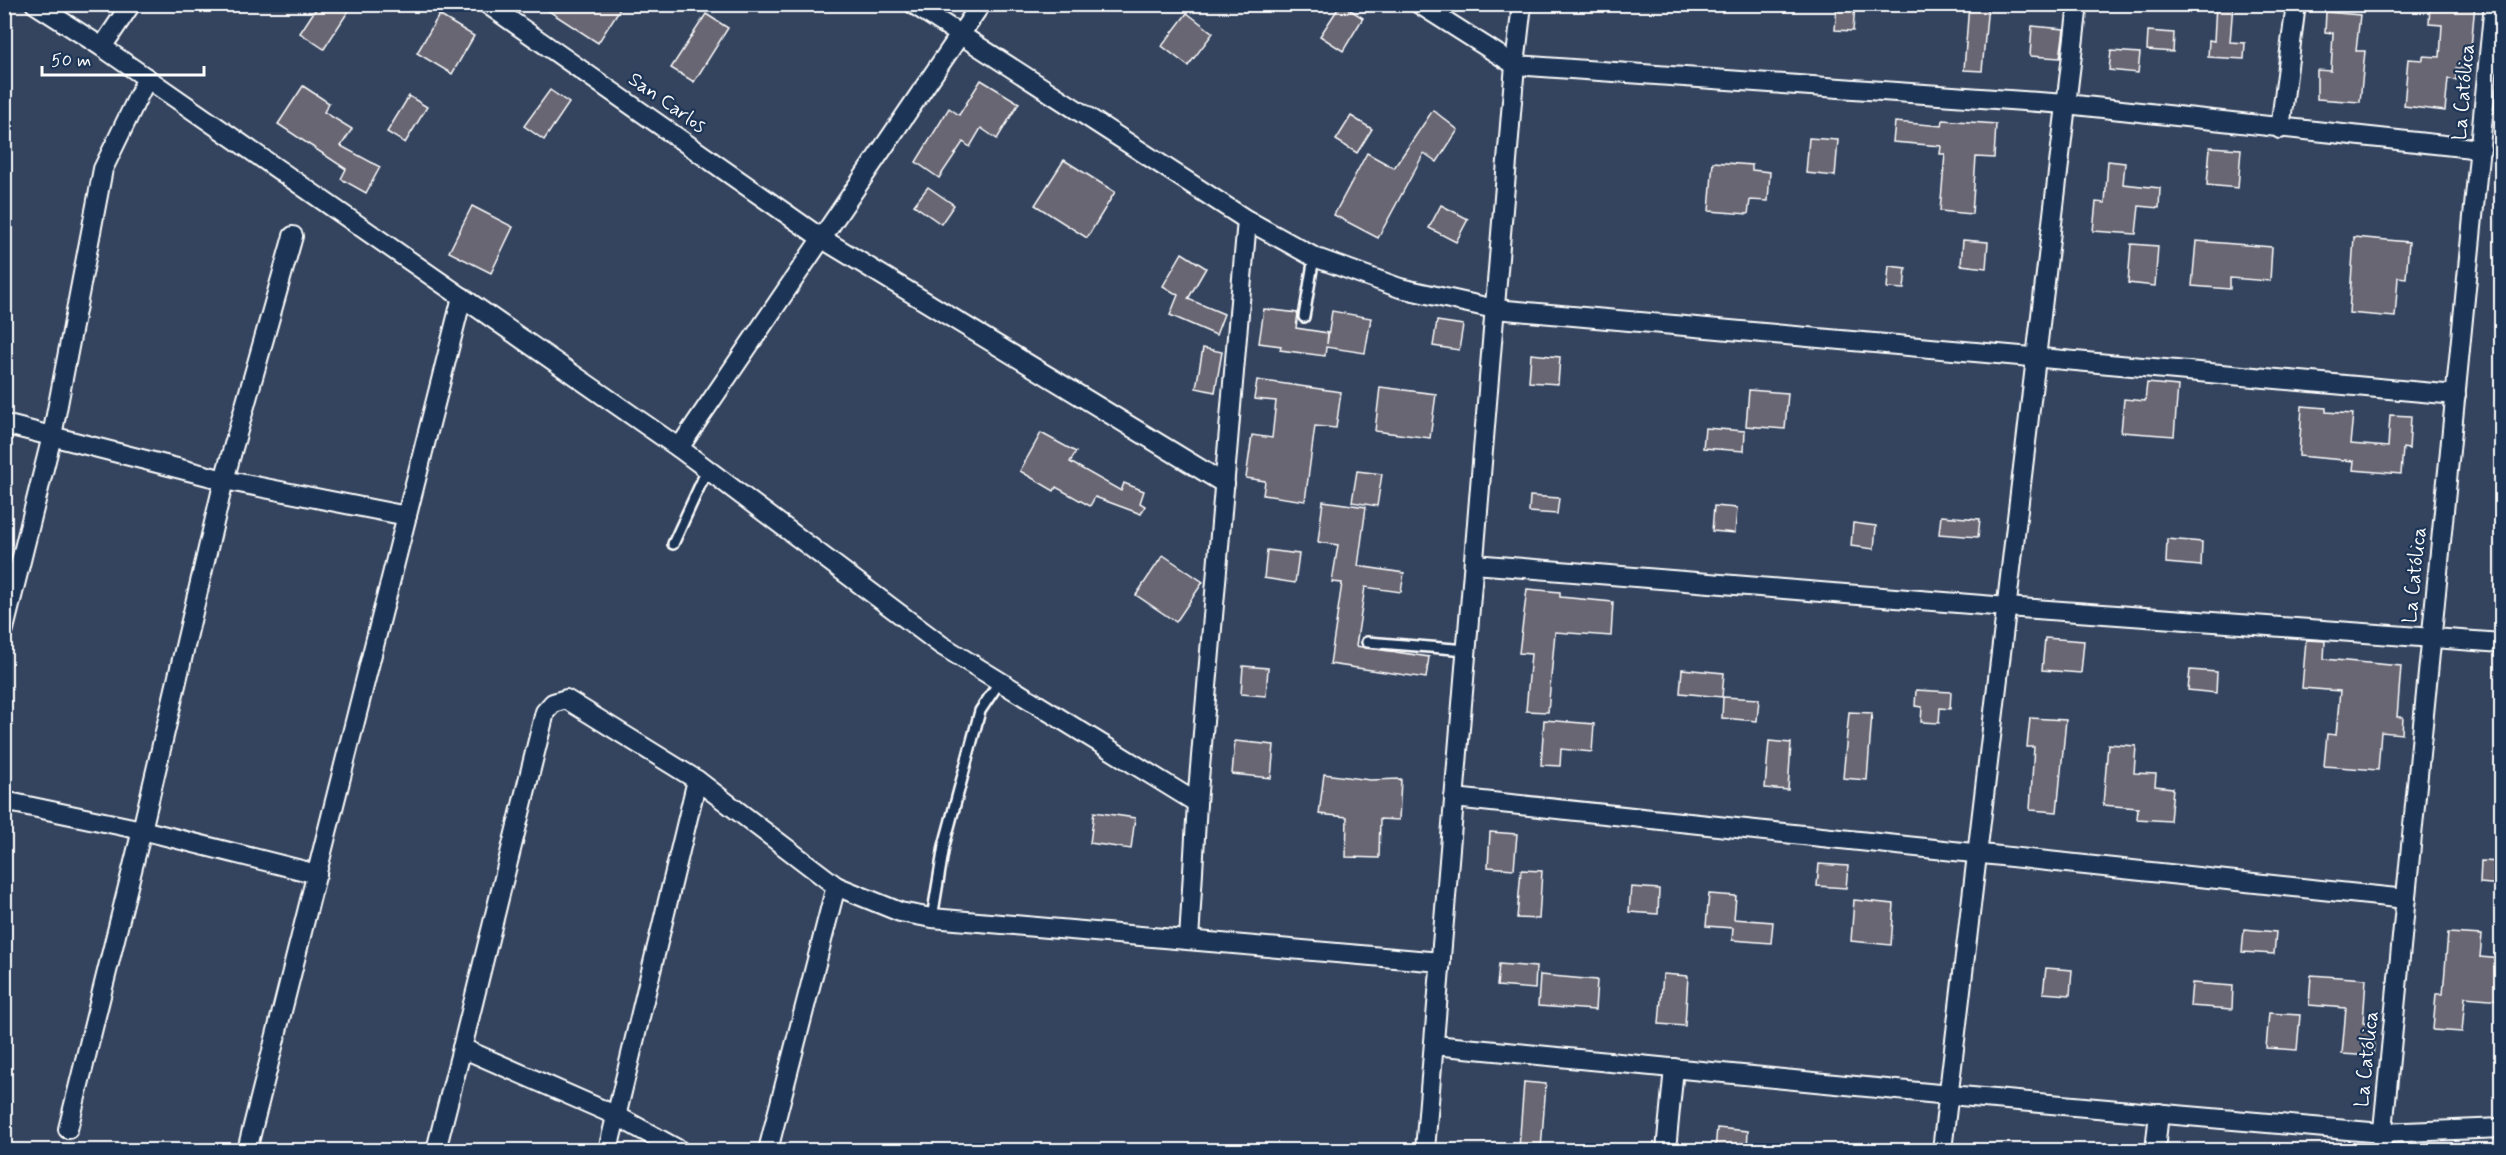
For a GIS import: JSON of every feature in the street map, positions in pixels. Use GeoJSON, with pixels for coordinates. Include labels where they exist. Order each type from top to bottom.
{"type":"FeatureCollection","features":[{"type":"Feature","properties":{"kind":"street"},"geometry":{"type":"LineString","coordinates":[[36,4],[147,78],[679,448],[941,645],[1197,803]]}},
{"type":"Feature","properties":{"kind":"street"},"geometry":{"type":"LineString","coordinates":[[102,47],[131,4]]}},
{"type":"Feature","properties":{"kind":"street","name":"San Carlos"},"geometry":{"type":"LineString","coordinates":[[487,4],[821,237],[1225,484]]}},
{"type":"Feature","properties":{"kind":"street"},"geometry":{"type":"LineString","coordinates":[[913,4],[960,37],[1247,220],[1314,257],[1400,288],[1495,309],[2456,395]]}},
{"type":"Feature","properties":{"kind":"street"},"geometry":{"type":"LineString","coordinates":[[679,448],[981,4]]}},
{"type":"Feature","properties":{"kind":"street"},"geometry":{"type":"LineString","coordinates":[[1419,4],[1515,65],[2066,104],[2481,149]]}},
{"type":"Feature","properties":{"kind":"street"},"geometry":{"type":"LineString","coordinates":[[1425,1150],[1515,65],[1522,4]]}},
{"type":"Feature","properties":{"kind":"street"},"geometry":{"type":"LineString","coordinates":[[1942,1150],[2078,4]]}},
{"type":"Feature","properties":{"kind":"street"},"geometry":{"type":"LineString","coordinates":[[2280,129],[2296,4]]}},
{"type":"Feature","properties":{"kind":"street","name":"La Católica"},"geometry":{"type":"LineString","coordinates":[[2382,1142],[2494,4]]}},
{"type":"Feature","properties":{"kind":"street"},"geometry":{"type":"LineString","coordinates":[[4,629],[52,436],[103,169],[147,78]]}},
{"type":"Feature","properties":{"kind":"street"},"geometry":{"type":"LineString","coordinates":[[1190,940],[1197,803],[1247,220]]}},
{"type":"Feature","properties":{"kind":"street"},"geometry":{"type":"LineString","coordinates":[[68,1129],[142,830],[224,480],[293,236]]}},
{"type":"Feature","properties":{"kind":"street"},"geometry":{"type":"LineString","coordinates":[[247,1150],[462,297]]}},
{"type":"Feature","properties":{"kind":"street"},"geometry":{"type":"LineString","coordinates":[[4,424],[224,480],[407,516]]}},
{"type":"Feature","properties":{"kind":"street"},"geometry":{"type":"LineString","coordinates":[[1474,564],[2007,607],[2502,643]]}},
{"type":"Feature","properties":{"kind":"street"},"geometry":{"type":"LineString","coordinates":[[436,1150],[545,712],[554,703],[566,699],[697,780],[836,886],[900,912],[932,918],[1441,962]]}},
{"type":"Feature","properties":{"kind":"street"},"geometry":{"type":"LineString","coordinates":[[608,1150],[697,780]]}},
{"type":"Feature","properties":{"kind":"street"},"geometry":{"type":"LineString","coordinates":[[1454,798],[2406,899]]}},
{"type":"Feature","properties":{"kind":"street"},"geometry":{"type":"LineString","coordinates":[[4,801],[142,830],[317,874]]}},
{"type":"Feature","properties":{"kind":"street"},"geometry":{"type":"LineString","coordinates":[[768,1150],[836,886]]}},
{"type":"Feature","properties":{"kind":"street"},"geometry":{"type":"LineString","coordinates":[[1434,1045],[2159,1113],[2382,1142],[2502,1128]]}},
{"type":"Feature","properties":{"kind":"street"},"geometry":{"type":"LineString","coordinates":[[462,1048],[617,1116],[679,1150]]}},
{"type":"Feature","properties":{"kind":"street"},"geometry":{"type":"LineString","coordinates":[[1666,1150],[1674,1068]]}},
{"type":"Feature","properties":{"kind":"street"},"geometry":{"type":"LineString","coordinates":[[2155,1150],[2159,1113]]}},
{"type":"Feature","properties":{"kind":"lane"},"geometry":{"type":"LineString","coordinates":[[1304,317],[1314,257]]}},
{"type":"Feature","properties":{"kind":"lane"},"geometry":{"type":"LineString","coordinates":[[673,544],[707,470]]}},
{"type":"Feature","properties":{"kind":"lane"},"geometry":{"type":"LineString","coordinates":[[1367,642],[1467,650]]}},
{"type":"Feature","properties":{"kind":"lane"},"geometry":{"type":"LineString","coordinates":[[932,918],[944,846],[980,711],[1000,681]]}},
{"type":"Feature","properties":{"kind":"building"},"geometry":{"type":"Polygon","coordinates":[[[319,4],[353,4],[324,49],[300,33],[319,4]]]}},
{"type":"Feature","properties":{"kind":"building"},"geometry":{"type":"Polygon","coordinates":[[[538,4],[623,4],[598,43],[538,4]]]}},
{"type":"Feature","properties":{"kind":"building"},"geometry":{"type":"Polygon","coordinates":[[[1341,4],[1363,18],[1343,51],[1320,36],[1341,4]]]}},
{"type":"Feature","properties":{"kind":"building"},"geometry":{"type":"Polygon","coordinates":[[[1837,4],[1855,4],[1853,31],[1835,30],[1837,4]]]}},
{"type":"Feature","properties":{"kind":"building"},"geometry":{"type":"Polygon","coordinates":[[[1969,4],[1988,4],[1982,71],[1964,70],[1969,4]]]}},
{"type":"Feature","properties":{"kind":"building"},"geometry":{"type":"Polygon","coordinates":[[[2216,4],[2233,4],[2230,42],[2245,43],[2244,59],[2208,57],[2209,40],[2214,41],[2216,4]]]}},
{"type":"Feature","properties":{"kind":"building"},"geometry":{"type":"Polygon","coordinates":[[[2430,4],[2475,4],[2469,69],[2456,68],[2456,80],[2448,79],[2445,111],[2404,106],[2408,59],[2423,60],[2423,56],[2440,57],[2442,25],[2429,24],[2430,4]]]}},
{"type":"Feature","properties":{"kind":"building"},"geometry":{"type":"Polygon","coordinates":[[[2326,12],[2360,15],[2356,51],[2365,51],[2360,102],[2317,99],[2317,70],[2331,71],[2333,33],[2325,32],[2326,12]]]}},
{"type":"Feature","properties":{"kind":"building"},"geometry":{"type":"Polygon","coordinates":[[[1187,13],[1213,33],[1188,66],[1162,46],[1187,13]]]}},
{"type":"Feature","properties":{"kind":"building"},"geometry":{"type":"Polygon","coordinates":[[[706,14],[728,28],[694,82],[671,68],[706,14]]]}},
{"type":"Feature","properties":{"kind":"building"},"geometry":{"type":"Polygon","coordinates":[[[439,15],[474,36],[452,74],[417,53],[439,15]]]}},
{"type":"Feature","properties":{"kind":"building"},"geometry":{"type":"Polygon","coordinates":[[[2032,26],[2064,29],[2060,58],[2030,56],[2032,26]]]}},
{"type":"Feature","properties":{"kind":"building"},"geometry":{"type":"Polygon","coordinates":[[[2148,31],[2174,33],[2173,52],[2147,50],[2148,31]]]}},
{"type":"Feature","properties":{"kind":"building"},"geometry":{"type":"Polygon","coordinates":[[[2111,51],[2140,53],[2138,73],[2109,70],[2111,51]]]}},
{"type":"Feature","properties":{"kind":"building"},"geometry":{"type":"Polygon","coordinates":[[[981,80],[1019,103],[997,139],[981,128],[970,147],[963,142],[939,178],[916,162],[949,108],[959,115],[981,80]]]}},
{"type":"Feature","properties":{"kind":"building"},"geometry":{"type":"Polygon","coordinates":[[[303,86],[329,103],[324,112],[352,129],[341,146],[380,167],[366,193],[341,179],[346,169],[278,124],[303,86]]]}},
{"type":"Feature","properties":{"kind":"building"},"geometry":{"type":"Polygon","coordinates":[[[550,90],[569,103],[544,140],[524,126],[550,90]]]}},
{"type":"Feature","properties":{"kind":"building"},"geometry":{"type":"Polygon","coordinates":[[[409,96],[427,107],[405,143],[387,132],[409,96]]]}},
{"type":"Feature","properties":{"kind":"building"},"geometry":{"type":"Polygon","coordinates":[[[1433,110],[1458,130],[1437,162],[1424,153],[1378,238],[1334,215],[1367,153],[1394,168],[1433,110]]]}},
{"type":"Feature","properties":{"kind":"building"},"geometry":{"type":"Polygon","coordinates":[[[1351,116],[1372,129],[1357,153],[1336,140],[1351,116]]]}},
{"type":"Feature","properties":{"kind":"building"},"geometry":{"type":"Polygon","coordinates":[[[1943,120],[1996,124],[1994,158],[1976,157],[1972,214],[1940,211],[1945,154],[1940,154],[1941,146],[1893,142],[1895,122],[1942,126],[1943,120]]]}},
{"type":"Feature","properties":{"kind":"building"},"geometry":{"type":"Polygon","coordinates":[[[1809,138],[1838,140],[1835,176],[1806,173],[1809,138]]]}},
{"type":"Feature","properties":{"kind":"building"},"geometry":{"type":"Polygon","coordinates":[[[2210,147],[2241,149],[2238,188],[2207,185],[2210,147]]]}},
{"type":"Feature","properties":{"kind":"building"},"geometry":{"type":"Polygon","coordinates":[[[1064,160],[1115,192],[1087,238],[1035,205],[1064,160]]]}},
{"type":"Feature","properties":{"kind":"building"},"geometry":{"type":"Polygon","coordinates":[[[2108,161],[2125,163],[2123,184],[2160,188],[2159,208],[2139,206],[2136,234],[2093,231],[2096,202],[2105,203],[2108,161]]]}},
{"type":"Feature","properties":{"kind":"building"},"geometry":{"type":"Polygon","coordinates":[[[1713,162],[1752,165],[1752,170],[1770,172],[1768,201],[1750,200],[1748,214],[1709,211],[1713,162]]]}},
{"type":"Feature","properties":{"kind":"building"},"geometry":{"type":"Polygon","coordinates":[[[928,187],[954,205],[941,224],[914,205],[928,187]]]}},
{"type":"Feature","properties":{"kind":"building"},"geometry":{"type":"Polygon","coordinates":[[[1441,205],[1468,219],[1456,242],[1429,228],[1441,205]]]}},
{"type":"Feature","properties":{"kind":"building"},"geometry":{"type":"Polygon","coordinates":[[[472,206],[513,227],[491,273],[449,252],[472,206]]]}},
{"type":"Feature","properties":{"kind":"building"},"geometry":{"type":"Polygon","coordinates":[[[2354,237],[2409,242],[2406,278],[2398,277],[2395,317],[2349,313],[2354,237]]]}},
{"type":"Feature","properties":{"kind":"building"},"geometry":{"type":"Polygon","coordinates":[[[1963,240],[1988,242],[1986,268],[1961,265],[1963,240]]]}},
{"type":"Feature","properties":{"kind":"building"},"geometry":{"type":"Polygon","coordinates":[[[2196,241],[2272,247],[2270,281],[2230,278],[2230,289],[2192,286],[2196,241]]]}},
{"type":"Feature","properties":{"kind":"building"},"geometry":{"type":"Polygon","coordinates":[[[2131,244],[2158,246],[2155,286],[2128,283],[2131,244]]]}},
{"type":"Feature","properties":{"kind":"building"},"geometry":{"type":"Polygon","coordinates":[[[1182,253],[1206,268],[1188,299],[1224,314],[1216,335],[1170,315],[1178,295],[1163,286],[1182,253]]]}},
{"type":"Feature","properties":{"kind":"building"},"geometry":{"type":"Polygon","coordinates":[[[1889,266],[1906,268],[1904,289],[1887,288],[1889,266]]]}},
{"type":"Feature","properties":{"kind":"building"},"geometry":{"type":"Polygon","coordinates":[[[1264,309],[1298,313],[1296,328],[1328,333],[1327,344],[1332,311],[1371,318],[1365,353],[1326,347],[1325,356],[1280,350],[1281,346],[1259,343],[1264,309]]]}},
{"type":"Feature","properties":{"kind":"building"},"geometry":{"type":"Polygon","coordinates":[[[1437,321],[1463,325],[1459,350],[1433,346],[1437,321]]]}},
{"type":"Feature","properties":{"kind":"building"},"geometry":{"type":"Polygon","coordinates":[[[1203,348],[1222,352],[1215,392],[1196,388],[1203,348]]]}},
{"type":"Feature","properties":{"kind":"building"},"geometry":{"type":"Polygon","coordinates":[[[1531,354],[1560,357],[1558,384],[1529,382],[1531,354]]]}},
{"type":"Feature","properties":{"kind":"building"},"geometry":{"type":"Polygon","coordinates":[[[1257,380],[1341,392],[1336,428],[1315,426],[1305,501],[1263,495],[1265,481],[1246,478],[1252,435],[1272,438],[1276,401],[1254,399],[1257,380]]]}},
{"type":"Feature","properties":{"kind":"building"},"geometry":{"type":"Polygon","coordinates":[[[2147,383],[2178,386],[2174,436],[2121,432],[2124,399],[2145,401],[2147,383]]]}},
{"type":"Feature","properties":{"kind":"building"},"geometry":{"type":"Polygon","coordinates":[[[1380,387],[1436,394],[1430,438],[1375,431],[1380,387]]]}},
{"type":"Feature","properties":{"kind":"building"},"geometry":{"type":"Polygon","coordinates":[[[1749,390],[1788,393],[1785,429],[1746,426],[1749,390]]]}},
{"type":"Feature","properties":{"kind":"building"},"geometry":{"type":"Polygon","coordinates":[[[2302,406],[2326,408],[2326,412],[2353,414],[2350,444],[2388,447],[2390,415],[2411,416],[2409,449],[2403,448],[2401,474],[2353,470],[2354,461],[2299,456],[2302,406]]]}},
{"type":"Feature","properties":{"kind":"building"},"geometry":{"type":"Polygon","coordinates":[[[1705,428],[1745,431],[1744,451],[1703,448],[1705,428]]]}},
{"type":"Feature","properties":{"kind":"building"},"geometry":{"type":"Polygon","coordinates":[[[1041,433],[1076,452],[1070,462],[1121,491],[1124,483],[1144,491],[1140,503],[1145,506],[1141,514],[1095,497],[1090,506],[1056,487],[1054,491],[1020,471],[1041,433]]]}},
{"type":"Feature","properties":{"kind":"building"},"geometry":{"type":"Polygon","coordinates":[[[1357,471],[1382,474],[1377,506],[1352,502],[1357,471]]]}},
{"type":"Feature","properties":{"kind":"building"},"geometry":{"type":"Polygon","coordinates":[[[1530,496],[1559,498],[1557,514],[1529,512],[1530,496]]]}},
{"type":"Feature","properties":{"kind":"building"},"geometry":{"type":"Polygon","coordinates":[[[1323,501],[1366,507],[1358,566],[1404,573],[1401,592],[1365,587],[1356,646],[1429,657],[1426,678],[1330,664],[1342,583],[1332,582],[1338,545],[1318,542],[1323,501]]]}},
{"type":"Feature","properties":{"kind":"building"},"geometry":{"type":"Polygon","coordinates":[[[1714,506],[1737,508],[1735,533],[1712,531],[1714,506]]]}},
{"type":"Feature","properties":{"kind":"building"},"geometry":{"type":"Polygon","coordinates":[[[1941,516],[1980,519],[1978,537],[1939,534],[1941,516]]]}},
{"type":"Feature","properties":{"kind":"building"},"geometry":{"type":"Polygon","coordinates":[[[1853,523],[1876,526],[1874,549],[1851,546],[1853,523]]]}},
{"type":"Feature","properties":{"kind":"building"},"geometry":{"type":"Polygon","coordinates":[[[2167,539],[2202,542],[2201,566],[2166,563],[2167,539]]]}},
{"type":"Feature","properties":{"kind":"building"},"geometry":{"type":"Polygon","coordinates":[[[1267,550],[1299,554],[1295,583],[1264,578],[1267,550]]]}},
{"type":"Feature","properties":{"kind":"building"},"geometry":{"type":"Polygon","coordinates":[[[1163,555],[1203,582],[1176,622],[1136,595],[1163,555]]]}},
{"type":"Feature","properties":{"kind":"building"},"geometry":{"type":"Polygon","coordinates":[[[1527,589],[1560,592],[1560,597],[1613,602],[1611,636],[1555,632],[1548,712],[1526,711],[1531,654],[1519,653],[1527,589]]]}},
{"type":"Feature","properties":{"kind":"building"},"geometry":{"type":"Polygon","coordinates":[[[2045,638],[2084,641],[2081,673],[2042,670],[2045,638]]]}},
{"type":"Feature","properties":{"kind":"building"},"geometry":{"type":"Polygon","coordinates":[[[2306,640],[2325,641],[2324,659],[2401,666],[2397,717],[2403,717],[2402,734],[2381,732],[2378,770],[2324,766],[2327,734],[2336,735],[2340,691],[2302,688],[2306,640]]]}},
{"type":"Feature","properties":{"kind":"building"},"geometry":{"type":"Polygon","coordinates":[[[1243,666],[1268,668],[1266,696],[1241,694],[1243,666]]]}},
{"type":"Feature","properties":{"kind":"building"},"geometry":{"type":"Polygon","coordinates":[[[1682,669],[1724,673],[1722,697],[1680,693],[1682,669]]]}},
{"type":"Feature","properties":{"kind":"building"},"geometry":{"type":"Polygon","coordinates":[[[2190,670],[2217,672],[2216,693],[2188,690],[2190,670]]]}},
{"type":"Feature","properties":{"kind":"building"},"geometry":{"type":"Polygon","coordinates":[[[1916,690],[1951,692],[1950,709],[1940,708],[1939,723],[1921,722],[1922,707],[1915,706],[1916,690]]]}},
{"type":"Feature","properties":{"kind":"building"},"geometry":{"type":"Polygon","coordinates":[[[1723,697],[1759,699],[1757,721],[1722,718],[1723,697]]]}},
{"type":"Feature","properties":{"kind":"building"},"geometry":{"type":"Polygon","coordinates":[[[1849,712],[1872,713],[1867,780],[1843,778],[1849,712]]]}},
{"type":"Feature","properties":{"kind":"building"},"geometry":{"type":"Polygon","coordinates":[[[2030,718],[2066,720],[2057,812],[2030,810],[2034,747],[2027,747],[2030,718]]]}},
{"type":"Feature","properties":{"kind":"building"},"geometry":{"type":"Polygon","coordinates":[[[1544,720],[1594,724],[1592,752],[1561,749],[1560,766],[1541,765],[1544,720]]]}},
{"type":"Feature","properties":{"kind":"building"},"geometry":{"type":"Polygon","coordinates":[[[1235,741],[1274,745],[1271,778],[1232,774],[1235,741]]]}},
{"type":"Feature","properties":{"kind":"building"},"geometry":{"type":"Polygon","coordinates":[[[1769,741],[1791,743],[1788,790],[1765,788],[1769,741]]]}},
{"type":"Feature","properties":{"kind":"building"},"geometry":{"type":"Polygon","coordinates":[[[2108,744],[2136,746],[2134,773],[2156,774],[2155,786],[2173,788],[2170,821],[2137,819],[2138,808],[2103,805],[2108,744]]]}},
{"type":"Feature","properties":{"kind":"building"},"geometry":{"type":"Polygon","coordinates":[[[1324,774],[1370,780],[1401,779],[1399,820],[1380,819],[1379,858],[1346,857],[1347,817],[1319,814],[1324,774]]]}},
{"type":"Feature","properties":{"kind":"building"},"geometry":{"type":"Polygon","coordinates":[[[1094,812],[1135,818],[1131,849],[1090,843],[1094,812]]]}},
{"type":"Feature","properties":{"kind":"building"},"geometry":{"type":"Polygon","coordinates":[[[1490,832],[1517,834],[1514,869],[1488,867],[1490,832]]]}},
{"type":"Feature","properties":{"kind":"building"},"geometry":{"type":"Polygon","coordinates":[[[2481,861],[2502,862],[2502,885],[2480,883],[2481,861]]]}},
{"type":"Feature","properties":{"kind":"building"},"geometry":{"type":"Polygon","coordinates":[[[1819,864],[1848,866],[1846,888],[1817,886],[1819,864]]]}},
{"type":"Feature","properties":{"kind":"building"},"geometry":{"type":"Polygon","coordinates":[[[1521,870],[1542,871],[1539,919],[1517,918],[1521,870]]]}},
{"type":"Feature","properties":{"kind":"building"},"geometry":{"type":"Polygon","coordinates":[[[1631,887],[1659,889],[1658,914],[1629,912],[1631,887]]]}},
{"type":"Feature","properties":{"kind":"building"},"geometry":{"type":"Polygon","coordinates":[[[1709,894],[1736,896],[1734,919],[1773,922],[1771,943],[1732,940],[1733,928],[1706,926],[1709,894]]]}},
{"type":"Feature","properties":{"kind":"building"},"geometry":{"type":"Polygon","coordinates":[[[1854,900],[1894,904],[1891,945],[1851,941],[1854,900]]]}},
{"type":"Feature","properties":{"kind":"building"},"geometry":{"type":"Polygon","coordinates":[[[2244,929],[2276,932],[2274,954],[2242,952],[2244,929]]]}},
{"type":"Feature","properties":{"kind":"building"},"geometry":{"type":"Polygon","coordinates":[[[2448,933],[2482,935],[2480,957],[2502,959],[2502,1000],[2465,997],[2462,1032],[2433,1030],[2436,994],[2443,994],[2448,933]]]}},
{"type":"Feature","properties":{"kind":"building"},"geometry":{"type":"Polygon","coordinates":[[[1499,964],[1536,967],[1535,989],[1497,986],[1499,964]]]}},
{"type":"Feature","properties":{"kind":"building"},"geometry":{"type":"Polygon","coordinates":[[[2046,968],[2072,970],[2070,995],[2043,993],[2046,968]]]}},
{"type":"Feature","properties":{"kind":"building"},"geometry":{"type":"Polygon","coordinates":[[[1663,974],[1688,976],[1685,1026],[1659,1024],[1663,974]]]}},
{"type":"Feature","properties":{"kind":"building"},"geometry":{"type":"Polygon","coordinates":[[[1540,975],[1597,980],[1595,1010],[1538,1006],[1540,975]]]}},
{"type":"Feature","properties":{"kind":"building"},"geometry":{"type":"Polygon","coordinates":[[[2311,975],[2366,979],[2363,1023],[2376,1024],[2373,1056],[2342,1054],[2346,1008],[2309,1005],[2311,975]]]}},
{"type":"Feature","properties":{"kind":"building"},"geometry":{"type":"Polygon","coordinates":[[[2192,983],[2233,986],[2232,1009],[2190,1006],[2192,983]]]}},
{"type":"Feature","properties":{"kind":"building"},"geometry":{"type":"Polygon","coordinates":[[[2269,1013],[2300,1015],[2297,1050],[2266,1048],[2269,1013]]]}},
{"type":"Feature","properties":{"kind":"building"},"geometry":{"type":"Polygon","coordinates":[[[1524,1082],[1546,1084],[1541,1149],[1519,1148],[1524,1082]]]}},
{"type":"Feature","properties":{"kind":"building"},"geometry":{"type":"Polygon","coordinates":[[[1717,1128],[1748,1131],[1747,1150],[1715,1150],[1717,1128]]]}}]}
